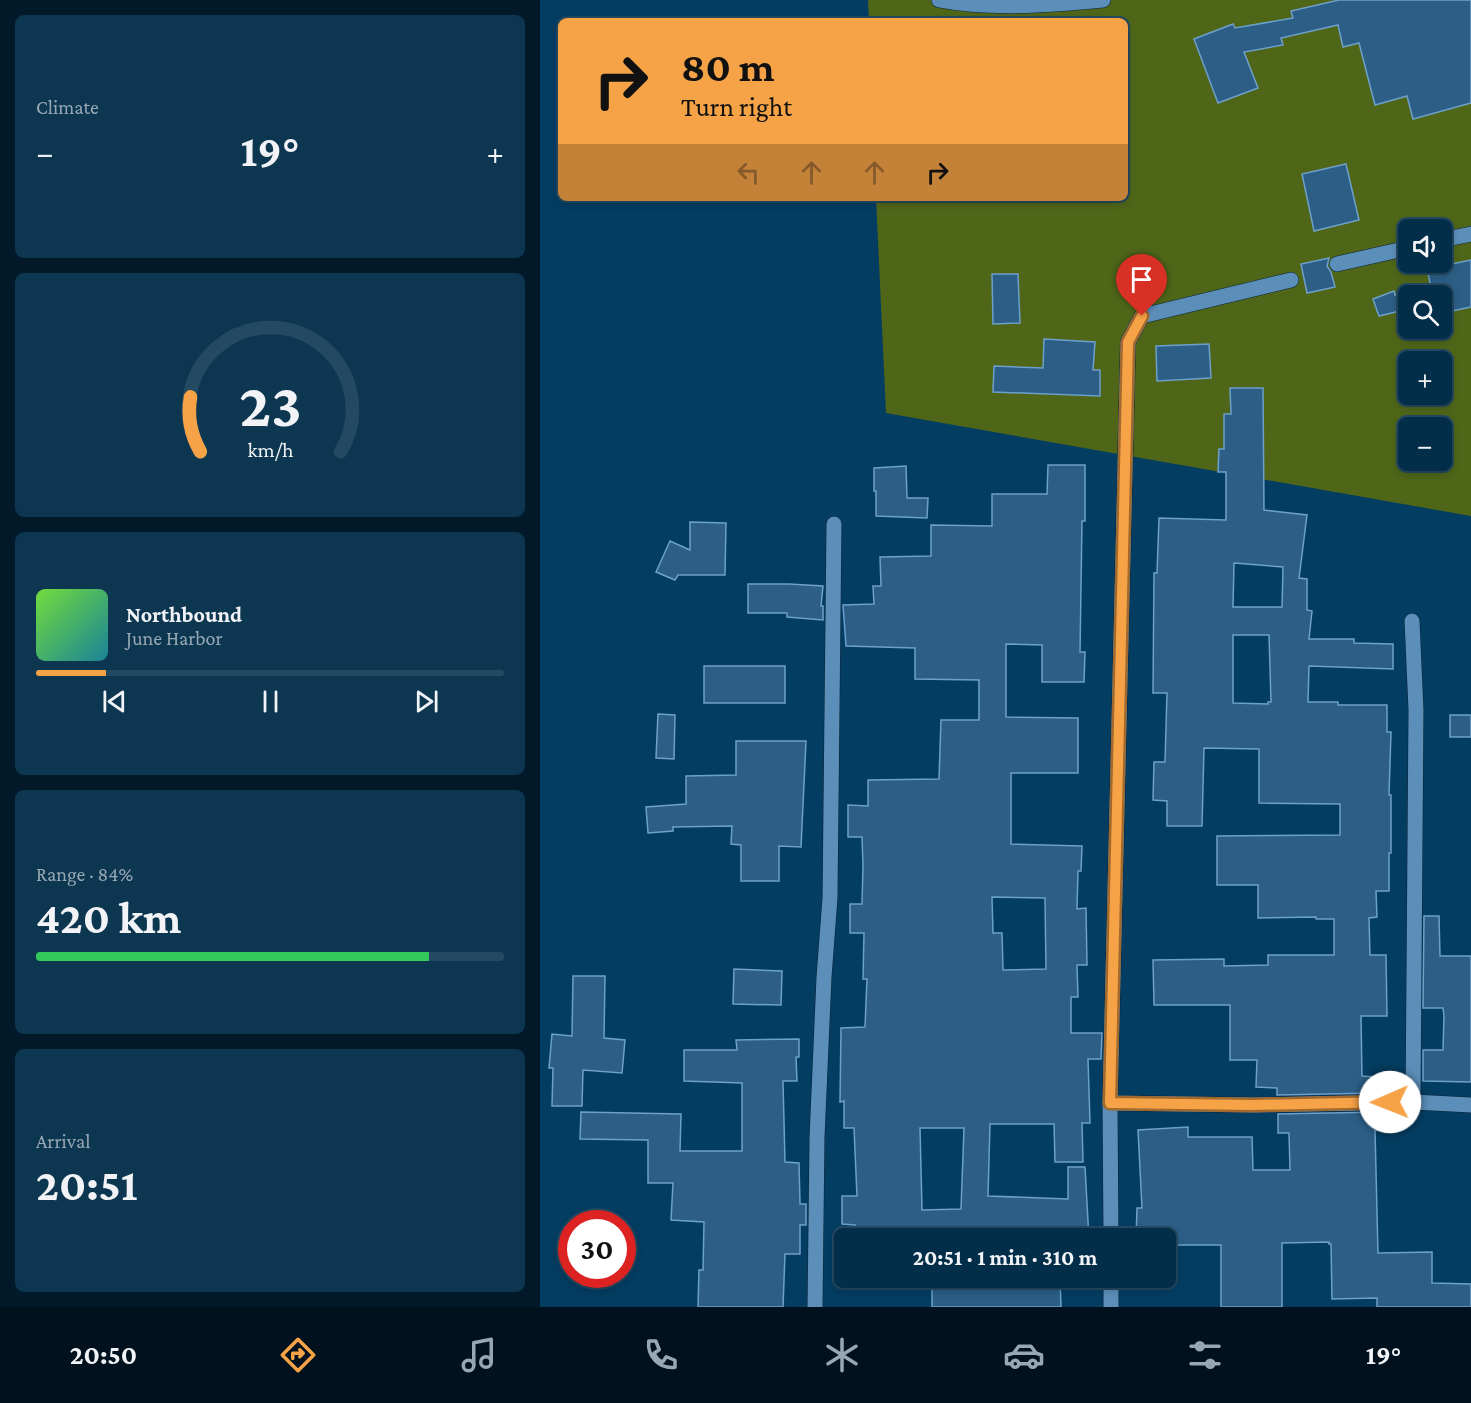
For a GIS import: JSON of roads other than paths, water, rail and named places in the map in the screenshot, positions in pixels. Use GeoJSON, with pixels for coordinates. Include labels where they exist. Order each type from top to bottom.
{"type":"FeatureCollection","features":[{"type":"Feature","properties":{"kind":"street"},"geometry":{"type":"LineString","coordinates":[[939,0],[963,4],[1057,4],[1103,0]]}},
{"type":"Feature","properties":{"kind":"street"},"geometry":{"type":"LineString","coordinates":[[1452,238],[1471,234]]}},
{"type":"Feature","properties":{"kind":"street"},"geometry":{"type":"LineString","coordinates":[[1337,264],[1398,250]]}},
{"type":"Feature","properties":{"kind":"street"},"geometry":{"type":"LineString","coordinates":[[1111,1228],[1110,1103],[1128,342],[1142,316],[1291,280]]}},
{"type":"Feature","properties":{"kind":"street"},"geometry":{"type":"LineString","coordinates":[[815,1307],[817,1138],[830,886],[834,524]]}},
{"type":"Feature","properties":{"kind":"street"},"geometry":{"type":"LineString","coordinates":[[1412,621],[1416,710],[1413,1102]]}},
{"type":"Feature","properties":{"kind":"street"},"geometry":{"type":"LineString","coordinates":[[1110,1103],[1254,1105],[1413,1102],[1471,1105]]}},
{"type":"Feature","properties":{"kind":"street"},"geometry":{"type":"LineString","coordinates":[[1111,1288],[1111,1307]]}}]}
